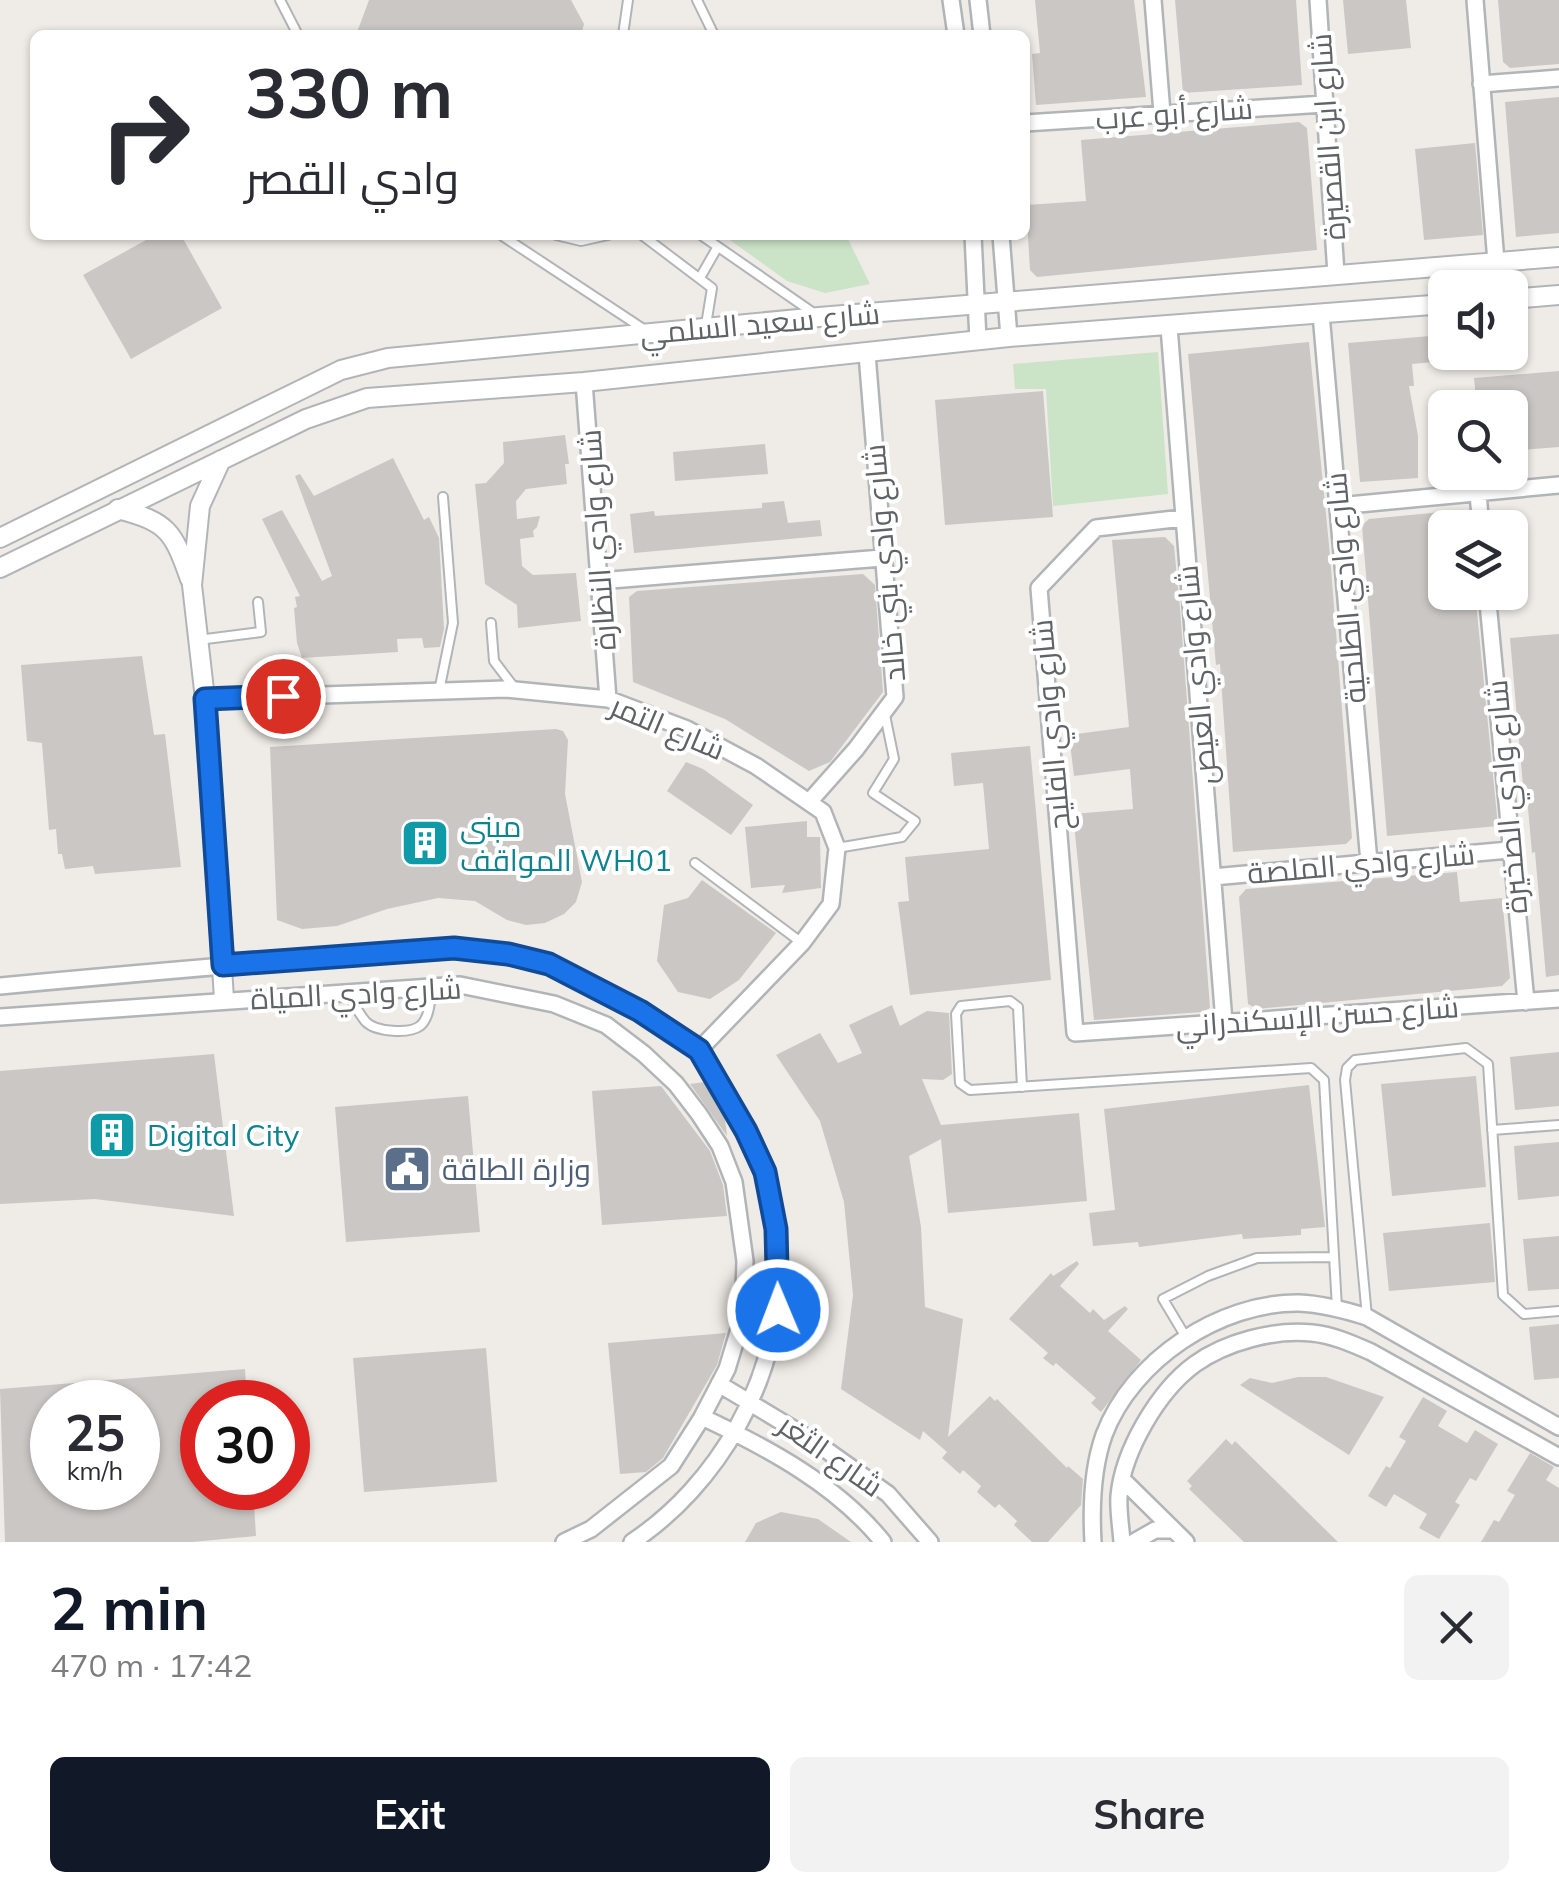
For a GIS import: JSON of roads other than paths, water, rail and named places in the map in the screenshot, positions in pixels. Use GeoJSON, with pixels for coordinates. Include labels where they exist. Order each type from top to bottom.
{"type":"FeatureCollection","features":[{"type":"Feature","properties":{"kind":"street"},"geometry":{"type":"LineString","coordinates":[[951,0],[955,30]]}},
{"type":"Feature","properties":{"kind":"street"},"geometry":{"type":"LineString","coordinates":[[978,0],[981,30]]}},
{"type":"Feature","properties":{"kind":"street"},"geometry":{"type":"LineString","coordinates":[[1153,0],[1162,112]]}},
{"type":"Feature","properties":{"kind":"street","name":"شارع ابن القصيرة"},"geometry":{"type":"LineString","coordinates":[[1318,0],[1336,274]]}},
{"type":"Feature","properties":{"kind":"street"},"geometry":{"type":"LineString","coordinates":[[1475,0],[1496,262]]}},
{"type":"Feature","properties":{"kind":"street"},"geometry":{"type":"LineString","coordinates":[[1482,84],[1559,78]]}},
{"type":"Feature","properties":{"kind":"street","name":"شارع أبو عرب"},"geometry":{"type":"LineString","coordinates":[[1030,122],[1324,104]]}},
{"type":"Feature","properties":{"kind":"street"},"geometry":{"type":"LineString","coordinates":[[973,240],[978,340]]}},
{"type":"Feature","properties":{"kind":"street"},"geometry":{"type":"LineString","coordinates":[[1001,240],[1009,337]]}},
{"type":"Feature","properties":{"kind":"street","name":"شارع سعيد السلمي"},"geometry":{"type":"LineString","coordinates":[[0,538],[341,370],[388,358],[819,317],[1559,257]]}},
{"type":"Feature","properties":{"kind":"street"},"geometry":{"type":"LineString","coordinates":[[1528,298],[1559,295]]}},
{"type":"Feature","properties":{"kind":"street","name":"شارع سعيد السلمي"},"geometry":{"type":"LineString","coordinates":[[0,568],[306,419],[366,398],[584,382],[1009,337],[1428,305]]}},
{"type":"Feature","properties":{"kind":"street","name":"شارع وادي الطلحية"},"geometry":{"type":"LineString","coordinates":[[1321,314],[1370,862]]}},
{"type":"Feature","properties":{"kind":"street","name":"شارع وادي العيص"},"geometry":{"type":"LineString","coordinates":[[1169,327],[1224,1022]]}},
{"type":"Feature","properties":{"kind":"street","name":"شارع وادي بني خالد"},"geometry":{"type":"LineString","coordinates":[[809,802],[895,697],[867,354]]}},
{"type":"Feature","properties":{"kind":"street","name":"شارع وادي النظارة"},"geometry":{"type":"LineString","coordinates":[[584,382],[608,698]]}},
{"type":"Feature","properties":{"kind":"street"},"geometry":{"type":"LineString","coordinates":[[222,460],[200,506],[192,584],[205,699],[224,999]]}},
{"type":"Feature","properties":{"kind":"street"},"geometry":{"type":"LineString","coordinates":[[1338,506],[1559,485]]}},
{"type":"Feature","properties":{"kind":"street"},"geometry":{"type":"LineString","coordinates":[[1478,493],[1479,510]]}},
{"type":"Feature","properties":{"kind":"street"},"geometry":{"type":"LineString","coordinates":[[118,510],[151,517],[177,541],[192,584]]}},
{"type":"Feature","properties":{"kind":"street","name":"شارع وادي الفليح"},"geometry":{"type":"LineString","coordinates":[[1075,1033],[1039,588],[1096,528],[1183,518]]}},
{"type":"Feature","properties":{"kind":"street"},"geometry":{"type":"LineString","coordinates":[[600,581],[882,558]]}},
{"type":"Feature","properties":{"kind":"street","name":"شارع وادي الصخيرة"},"geometry":{"type":"LineString","coordinates":[[1489,610],[1526,1002]]}},
{"type":"Feature","properties":{"kind":"street","name":"شارع التمر"},"geometry":{"type":"LineString","coordinates":[[205,699],[439,690],[516,690],[608,698],[704,738],[756,766],[823,812],[837,848]]}},
{"type":"Feature","properties":{"kind":"street"},"geometry":{"type":"LineString","coordinates":[[699,1050],[802,942],[831,904],[837,848]]}},
{"type":"Feature","properties":{"kind":"street","name":"شارع وادي الملصة"},"geometry":{"type":"LineString","coordinates":[[1214,877],[1510,850]]}},
{"type":"Feature","properties":{"kind":"street","name":"شارع وادي المياة"},"geometry":{"type":"LineString","coordinates":[[0,986],[454,948],[508,954],[549,964],[640,1011],[699,1050],[765,1172],[776,1229],[778,1310],[752,1401],[736,1433],[703,1476],[656,1526],[632,1542]]}},
{"type":"Feature","properties":{"kind":"street","name":"شارع وادي المياة"},"geometry":{"type":"LineString","coordinates":[[0,1017],[460,984],[554,1004],[606,1025],[676,1084],[720,1146],[734,1182],[745,1261],[743,1316],[719,1384],[671,1466],[591,1529],[564,1542]]}},
{"type":"Feature","properties":{"kind":"street","name":"شارع حسن الإسكندراني"},"geometry":{"type":"LineString","coordinates":[[1075,1033],[1559,999]]}},
{"type":"Feature","properties":{"kind":"street"},"geometry":{"type":"LineString","coordinates":[[1093,1542],[1091,1502],[1104,1434],[1134,1383],[1164,1354],[1219,1320],[1256,1308],[1298,1303],[1367,1317],[1559,1426]]}},
{"type":"Feature","properties":{"kind":"street"},"geometry":{"type":"LineString","coordinates":[[1122,1542],[1122,1479],[1130,1452],[1154,1408],[1194,1364],[1248,1338],[1311,1332],[1371,1352],[1559,1457]]}},
{"type":"Feature","properties":{"kind":"street"},"geometry":{"type":"LineString","coordinates":[[1164,1354],[1185,1374]]}},
{"type":"Feature","properties":{"kind":"street","name":"شارع الثغر"},"geometry":{"type":"LineString","coordinates":[[719,1384],[815,1442],[888,1494],[930,1542]]}},
{"type":"Feature","properties":{"kind":"street","name":"شارع الثغر"},"geometry":{"type":"LineString","coordinates":[[702,1418],[736,1433],[798,1470],[860,1514],[883,1542]]}},
{"type":"Feature","properties":{"kind":"street"},"geometry":{"type":"LineString","coordinates":[[798,1470],[815,1442]]}},
{"type":"Feature","properties":{"kind":"street"},"geometry":{"type":"LineString","coordinates":[[1122,1479],[1179,1536]]}},
{"type":"Feature","properties":{"kind":"street"},"geometry":{"type":"LineString","coordinates":[[1134,1542],[1155,1530],[1179,1536]]}},
{"type":"Feature","properties":{"kind":"lane"},"geometry":{"type":"LineString","coordinates":[[280,0],[295,30]]}},
{"type":"Feature","properties":{"kind":"lane"},"geometry":{"type":"LineString","coordinates":[[624,30],[628,0]]}},
{"type":"Feature","properties":{"kind":"lane"},"geometry":{"type":"LineString","coordinates":[[697,0],[712,30]]}},
{"type":"Feature","properties":{"kind":"lane"},"geometry":{"type":"LineString","coordinates":[[509,240],[649,332]]}},
{"type":"Feature","properties":{"kind":"lane"},"geometry":{"type":"LineString","coordinates":[[649,240],[712,288],[706,329]]}},
{"type":"Feature","properties":{"kind":"lane"},"geometry":{"type":"LineString","coordinates":[[707,240],[819,317]]}},
{"type":"Feature","properties":{"kind":"lane"},"geometry":{"type":"LineString","coordinates":[[701,276],[717,248]]}},
{"type":"Feature","properties":{"kind":"lane"},"geometry":{"type":"LineString","coordinates":[[439,690],[453,622],[443,497]]}},
{"type":"Feature","properties":{"kind":"lane"},"geometry":{"type":"LineString","coordinates":[[198,640],[260,632],[258,602]]}},
{"type":"Feature","properties":{"kind":"lane"},"geometry":{"type":"LineString","coordinates":[[491,623],[494,662],[516,690]]}},
{"type":"Feature","properties":{"kind":"lane"},"geometry":{"type":"LineString","coordinates":[[837,848],[902,836],[914,822],[873,793],[894,759],[884,711]]}},
{"type":"Feature","properties":{"kind":"lane"},"geometry":{"type":"LineString","coordinates":[[695,863],[802,942]]}},
{"type":"Feature","properties":{"kind":"lane"},"geometry":{"type":"LineString","coordinates":[[348,994],[366,1022],[375,1028],[416,1028],[428,1014],[432,987]]}},
{"type":"Feature","properties":{"kind":"lane"},"geometry":{"type":"LineString","coordinates":[[1022,1087],[1018,1007],[1010,1001],[960,1006],[956,1014],[960,1083],[970,1090],[1022,1087],[1310,1068],[1319,1073],[1324,1080],[1336,1308]]}},
{"type":"Feature","properties":{"kind":"lane"},"geometry":{"type":"LineString","coordinates":[[1367,1317],[1345,1080],[1348,1068],[1355,1060],[1466,1048],[1488,1064],[1503,1295],[1524,1314],[1559,1312]]}},
{"type":"Feature","properties":{"kind":"lane"},"geometry":{"type":"LineString","coordinates":[[1492,1130],[1559,1125]]}},
{"type":"Feature","properties":{"kind":"lane"},"geometry":{"type":"LineString","coordinates":[[1187,1340],[1163,1299],[1208,1276],[1257,1258],[1334,1257]]}},
{"type":"Feature","properties":{"kind":"place","name":"مبنى المواقف WH01"},"geometry":{"type":"Point","coordinates":[425,843]}},
{"type":"Feature","properties":{"kind":"place","name":"Digital City"},"geometry":{"type":"Point","coordinates":[112,1135]}},
{"type":"Feature","properties":{"kind":"place","name":"وزارة الطاقة"},"geometry":{"type":"Point","coordinates":[407,1169]}}]}
